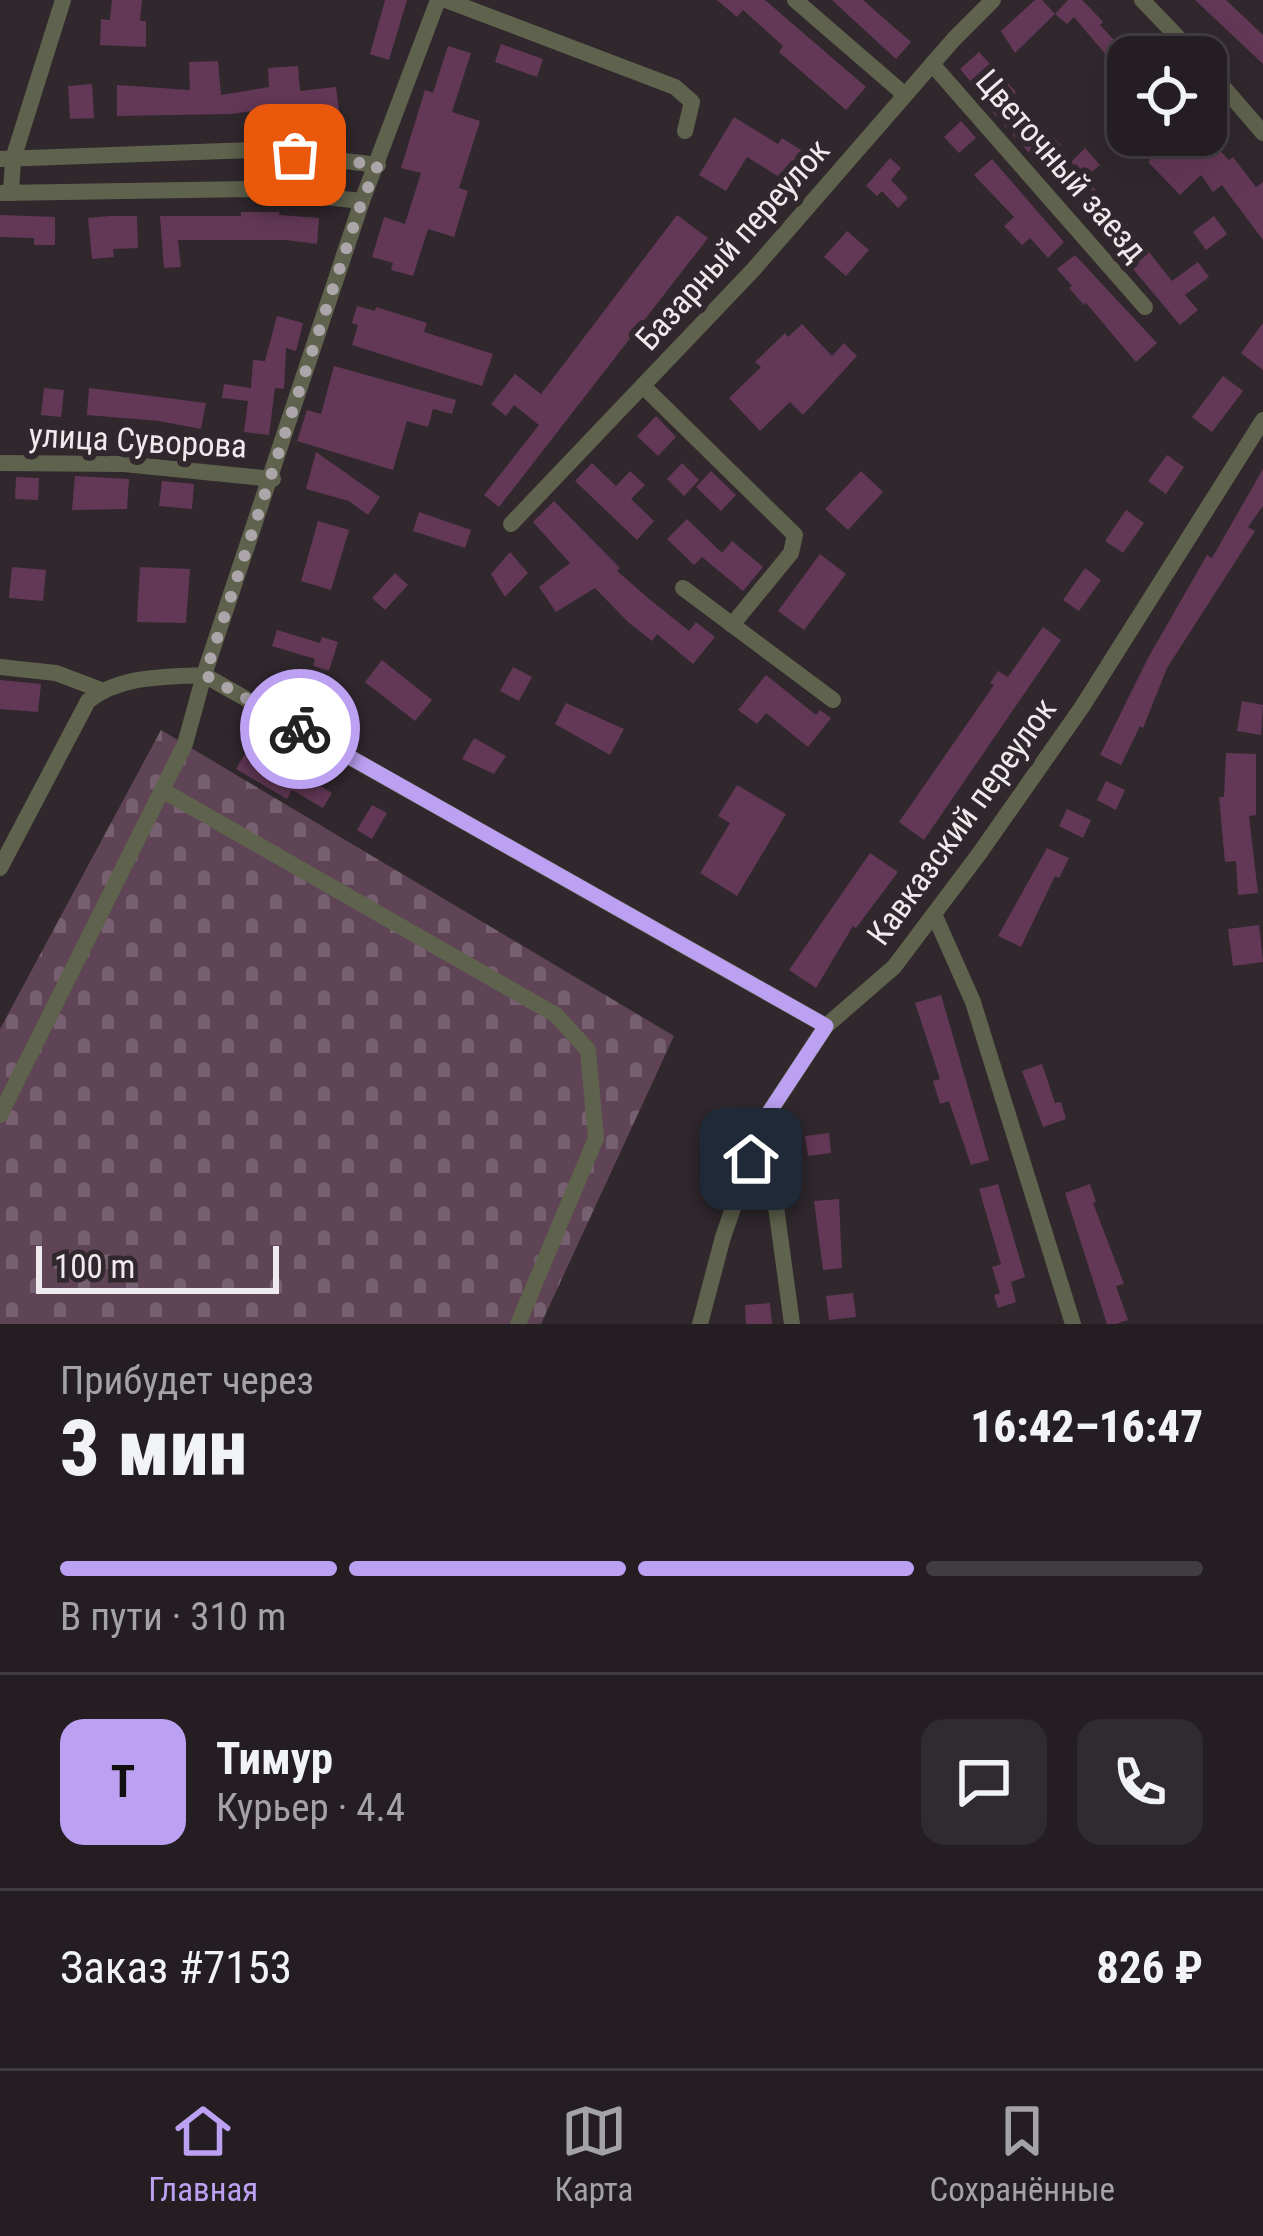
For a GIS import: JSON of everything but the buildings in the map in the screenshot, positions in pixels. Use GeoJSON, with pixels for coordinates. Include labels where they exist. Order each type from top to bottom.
{"type":"FeatureCollection","features":[{"type":"Feature","properties":{"kind":"street"},"geometry":{"type":"LineString","coordinates":[[63,0],[6,159],[6,193],[250,189],[362,201]]}},
{"type":"Feature","properties":{"kind":"street"},"geometry":{"type":"LineString","coordinates":[[0,1114],[185,744],[362,201],[442,0],[674,87],[692,102],[685,130]]}},
{"type":"Feature","properties":{"kind":"street"},"geometry":{"type":"LineString","coordinates":[[795,0],[905,95]]}},
{"type":"Feature","properties":{"kind":"street","name":"Базарный переулок"},"geometry":{"type":"LineString","coordinates":[[512,524],[753,271],[993,0]]}},
{"type":"Feature","properties":{"kind":"street"},"geometry":{"type":"LineString","coordinates":[[1142,0],[1177,36]]}},
{"type":"Feature","properties":{"kind":"street","name":"Цветочный заезд"},"geometry":{"type":"LineString","coordinates":[[932,64],[1145,307]]}},
{"type":"Feature","properties":{"kind":"street"},"geometry":{"type":"LineString","coordinates":[[1227,91],[1263,133]]}},
{"type":"Feature","properties":{"kind":"street"},"geometry":{"type":"LineString","coordinates":[[6,159],[254,150],[378,165]]}},
{"type":"Feature","properties":{"kind":"street"},"geometry":{"type":"LineString","coordinates":[[644,386],[795,535],[791,553],[732,625]]}},
{"type":"Feature","properties":{"kind":"street","name":"Кавказский переулок"},"geometry":{"type":"LineString","coordinates":[[700,1324],[723,1237],[764,1120],[826,1026],[894,967],[1082,707],[1263,420]]}},
{"type":"Feature","properties":{"kind":"street","name":"улица Суворова"},"geometry":{"type":"LineString","coordinates":[[0,463],[124,464],[273,478]]}},
{"type":"Feature","properties":{"kind":"street"},"geometry":{"type":"LineString","coordinates":[[682,588],[832,700]]}},
{"type":"Feature","properties":{"kind":"street"},"geometry":{"type":"LineString","coordinates":[[0,668],[56,674],[101,690]]}},
{"type":"Feature","properties":{"kind":"street"},"geometry":{"type":"LineString","coordinates":[[0,868],[88,701],[122,682],[205,675],[826,1026]]}},
{"type":"Feature","properties":{"kind":"street"},"geometry":{"type":"LineString","coordinates":[[162,790],[556,1015],[588,1050],[596,1138],[518,1324]]}},
{"type":"Feature","properties":{"kind":"street"},"geometry":{"type":"LineString","coordinates":[[934,914],[973,1002],[1073,1324]]}},
{"type":"Feature","properties":{"kind":"street"},"geometry":{"type":"LineString","coordinates":[[764,1120],[792,1324]]}},
{"type":"Feature","properties":{"kind":"green space"},"geometry":{"type":"Polygon","coordinates":[[[161,730],[674,1036],[541,1324],[0,1324],[0,1029],[161,730]]]}},
{"type":"Feature","properties":{"kind":"way so far"},"geometry":{"type":"LineString","coordinates":[[295,155],[378,165],[205,675],[300,729]]}},
{"type":"Feature","properties":{"kind":"route"},"geometry":{"type":"LineString","coordinates":[[300,729],[826,1026],[764,1120],[751,1159]]}}]}
